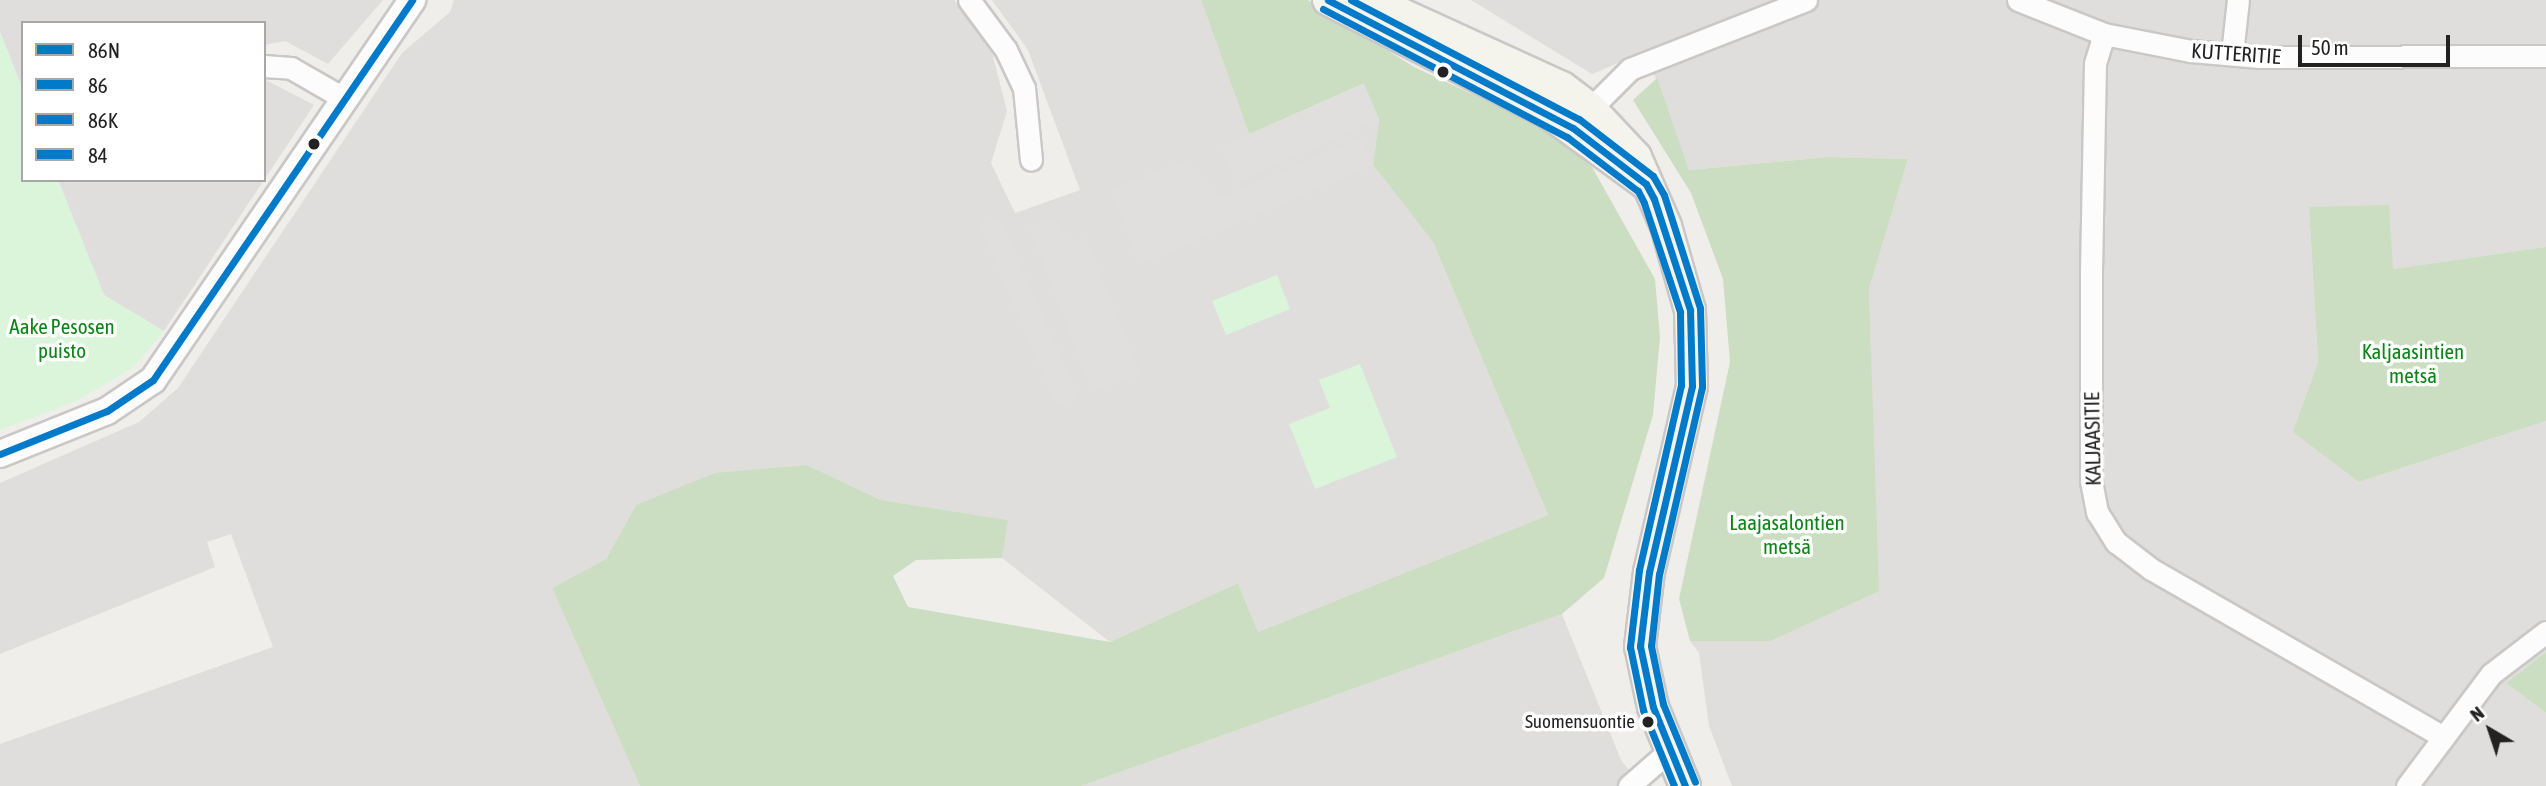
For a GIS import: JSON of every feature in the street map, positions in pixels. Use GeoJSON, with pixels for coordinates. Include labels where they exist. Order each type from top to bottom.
{"type":"FeatureCollection","features":[{"type":"Feature","properties":{"kind":"main road"},"geometry":{"type":"LineString","coordinates":[[1328,0],[1582,118]]}},
{"type":"Feature","properties":{"kind":"main road"},"geometry":{"type":"LineString","coordinates":[[1371,0],[1544,78],[1646,184],[1675,252],[1693,343],[1692,386],[1640,625],[1644,669],[1668,752],[1685,786]]}},
{"type":"Feature","properties":{"kind":"street"},"geometry":{"type":"LineString","coordinates":[[0,454],[107,411],[153,380],[412,0]]}},
{"type":"Feature","properties":{"kind":"street"},"geometry":{"type":"LineString","coordinates":[[969,0],[1006,50],[1024,88],[1031,160]]}},
{"type":"Feature","properties":{"kind":"street"},"geometry":{"type":"LineString","coordinates":[[1582,118],[1630,69],[1806,0]]}},
{"type":"Feature","properties":{"kind":"street","name":"KUTTERITIE"},"geometry":{"type":"LineString","coordinates":[[2018,0],[2104,34],[2232,54],[2546,56]]}},
{"type":"Feature","properties":{"kind":"street"},"geometry":{"type":"LineString","coordinates":[[2232,54],[2238,0]]}},
{"type":"Feature","properties":{"kind":"street","name":"KALJAASITIE"},"geometry":{"type":"LineString","coordinates":[[2104,34],[2095,63],[2091,258],[2091,481],[2097,512],[2116,541],[2151,569],[2443,737]]}},
{"type":"Feature","properties":{"kind":"street"},"geometry":{"type":"LineString","coordinates":[[266,66],[291,68],[345,99]]}},
{"type":"Feature","properties":{"kind":"street"},"geometry":{"type":"LineString","coordinates":[[2407,786],[2503,661],[2546,632]]}},
{"type":"Feature","properties":{"kind":"street"},"geometry":{"type":"LineString","coordinates":[[1629,786],[1668,752]]}},
{"type":"Feature","properties":{"kind":"shaded area"},"geometry":{"type":"Polygon","coordinates":[[[0,0],[383,0],[328,64],[285,41],[266,45],[266,21],[21,21],[21,85],[0,32],[0,0]]]}},
{"type":"Feature","properties":{"kind":"shaded area"},"geometry":{"type":"Polygon","coordinates":[[[454,0],[954,0],[987,33],[1007,111],[991,163],[1015,213],[1080,190],[1028,50],[992,0],[1201,0],[1249,134],[1364,84],[1379,119],[1373,165],[1433,242],[1548,515],[1258,632],[1238,583],[1110,642],[1002,558],[1007,520],[881,500],[807,465],[636,505],[606,559],[552,588],[640,786],[0,786],[0,744],[273,647],[231,534],[207,542],[215,567],[0,654],[0,483],[139,422],[178,388],[402,53],[450,12],[454,0]]]}},
{"type":"Feature","properties":{"kind":"shaded area"},"geometry":{"type":"Polygon","coordinates":[[[1471,0],[2546,0],[2546,247],[2393,269],[2309,207],[2318,362],[2294,432],[2359,482],[2546,421],[2546,652],[2506,683],[2546,713],[2546,786],[1732,786],[1709,726],[1699,653],[1690,641],[1771,641],[1878,591],[1869,289],[1908,159],[1828,157],[1689,170],[1655,76],[1628,59],[1592,74],[1471,0]]]}},
{"type":"Feature","properties":{"kind":"shaded area"},"geometry":{"type":"Polygon","coordinates":[[[266,80],[314,105],[266,177],[266,80]]]}},
{"type":"Feature","properties":{"kind":"shaded area"},"geometry":{"type":"Polygon","coordinates":[[[1364,84],[1379,119],[1237,182],[1221,147],[1364,84]]]}},
{"type":"Feature","properties":{"kind":"shaded area"},"geometry":{"type":"Polygon","coordinates":[[[1360,138],[1373,165],[1140,265],[1111,189],[1185,162],[1221,198],[1360,138]]]}},
{"type":"Feature","properties":{"kind":"shaded area"},"geometry":{"type":"Polygon","coordinates":[[[59,182],[263,182],[164,331],[104,295],[59,182]]]}},
{"type":"Feature","properties":{"kind":"shaded area"},"geometry":{"type":"Polygon","coordinates":[[[999,218],[1078,397],[1057,405],[980,226],[999,218]]]}},
{"type":"Feature","properties":{"kind":"shaded area"},"geometry":{"type":"Polygon","coordinates":[[[1054,218],[1070,243],[1085,238],[1141,375],[1092,391],[1030,227],[1054,218]]]}},
{"type":"Feature","properties":{"kind":"shaded area"},"geometry":{"type":"Polygon","coordinates":[[[1562,614],[1621,760],[1641,786],[1081,786],[1562,614]]]}},
{"type":"Feature","properties":{"kind":"green space"},"geometry":{"type":"Polygon","coordinates":[[[1201,0],[1308,0],[1414,67],[1539,125],[1592,167],[1655,279],[1660,337],[1653,415],[1604,578],[1562,614],[1081,786],[640,786],[552,588],[606,559],[636,505],[715,473],[807,465],[881,500],[1008,520],[1002,558],[916,560],[893,576],[908,607],[1110,642],[1238,583],[1258,632],[1548,515],[1433,242],[1373,165],[1379,119],[1363,84],[1249,134],[1201,0]]]}},
{"type":"Feature","properties":{"kind":"green space","name":"Aake Pesosen puisto"},"geometry":{"type":"Polygon","coordinates":[[[0,32],[21,85],[21,182],[59,182],[104,295],[164,331],[134,367],[78,400],[0,430],[0,32]]]}},
{"type":"Feature","properties":{"kind":"green space","name":"Laajasalontien metsä"},"geometry":{"type":"Polygon","coordinates":[[[1657,78],[1689,170],[1828,157],[1908,159],[1869,289],[1879,591],[1771,641],[1690,641],[1679,599],[1730,362],[1723,279],[1691,193],[1633,100],[1657,78]]]}},
{"type":"Feature","properties":{"kind":"green space","name":"Kaljaasintien metsä"},"geometry":{"type":"Polygon","coordinates":[[[2389,205],[2393,269],[2546,247],[2546,421],[2359,482],[2293,432],[2318,362],[2309,207],[2389,205]]]}},
{"type":"Feature","properties":{"kind":"green space"},"geometry":{"type":"Polygon","coordinates":[[[1277,275],[1290,309],[1226,335],[1212,301],[1277,275]]]}},
{"type":"Feature","properties":{"kind":"green space"},"geometry":{"type":"Polygon","coordinates":[[[1360,364],[1397,457],[1315,489],[1289,424],[1330,408],[1319,380],[1360,364]]]}},
{"type":"Feature","properties":{"kind":"green space"},"geometry":{"type":"Polygon","coordinates":[[[2546,652],[2546,713],[2506,683],[2546,652]]]}},
{"type":"Feature","properties":{"kind":"transit line","name":"84"},"geometry":{"type":"LineString","coordinates":[[0,454],[107,411],[153,380],[412,0]]}},
{"type":"Feature","properties":{"kind":"transit line","name":"86N"},"geometry":{"type":"LineString","coordinates":[[1328,0],[1573,128],[1646,184],[1654,199],[1690,310],[1692,386],[1649,572],[1640,646],[1653,707],[1685,786]]}},
{"type":"Feature","properties":{"kind":"transit line","name":"86K"},"geometry":{"type":"LineString","coordinates":[[1351,0],[1579,119],[1653,176],[1664,195],[1700,308],[1702,387],[1659,574],[1651,646],[1663,704],[1695,782]]}},
{"type":"Feature","properties":{"kind":"transit line","name":"86"},"geometry":{"type":"LineString","coordinates":[[1323,9],[1567,137],[1638,191],[1644,203],[1680,312],[1681,385],[1639,570],[1630,647],[1643,710],[1674,786]]}},
{"type":"Feature","properties":{"kind":"place","name":"Suomensuontie"},"geometry":{"type":"Point","coordinates":[1648,722]}}]}
